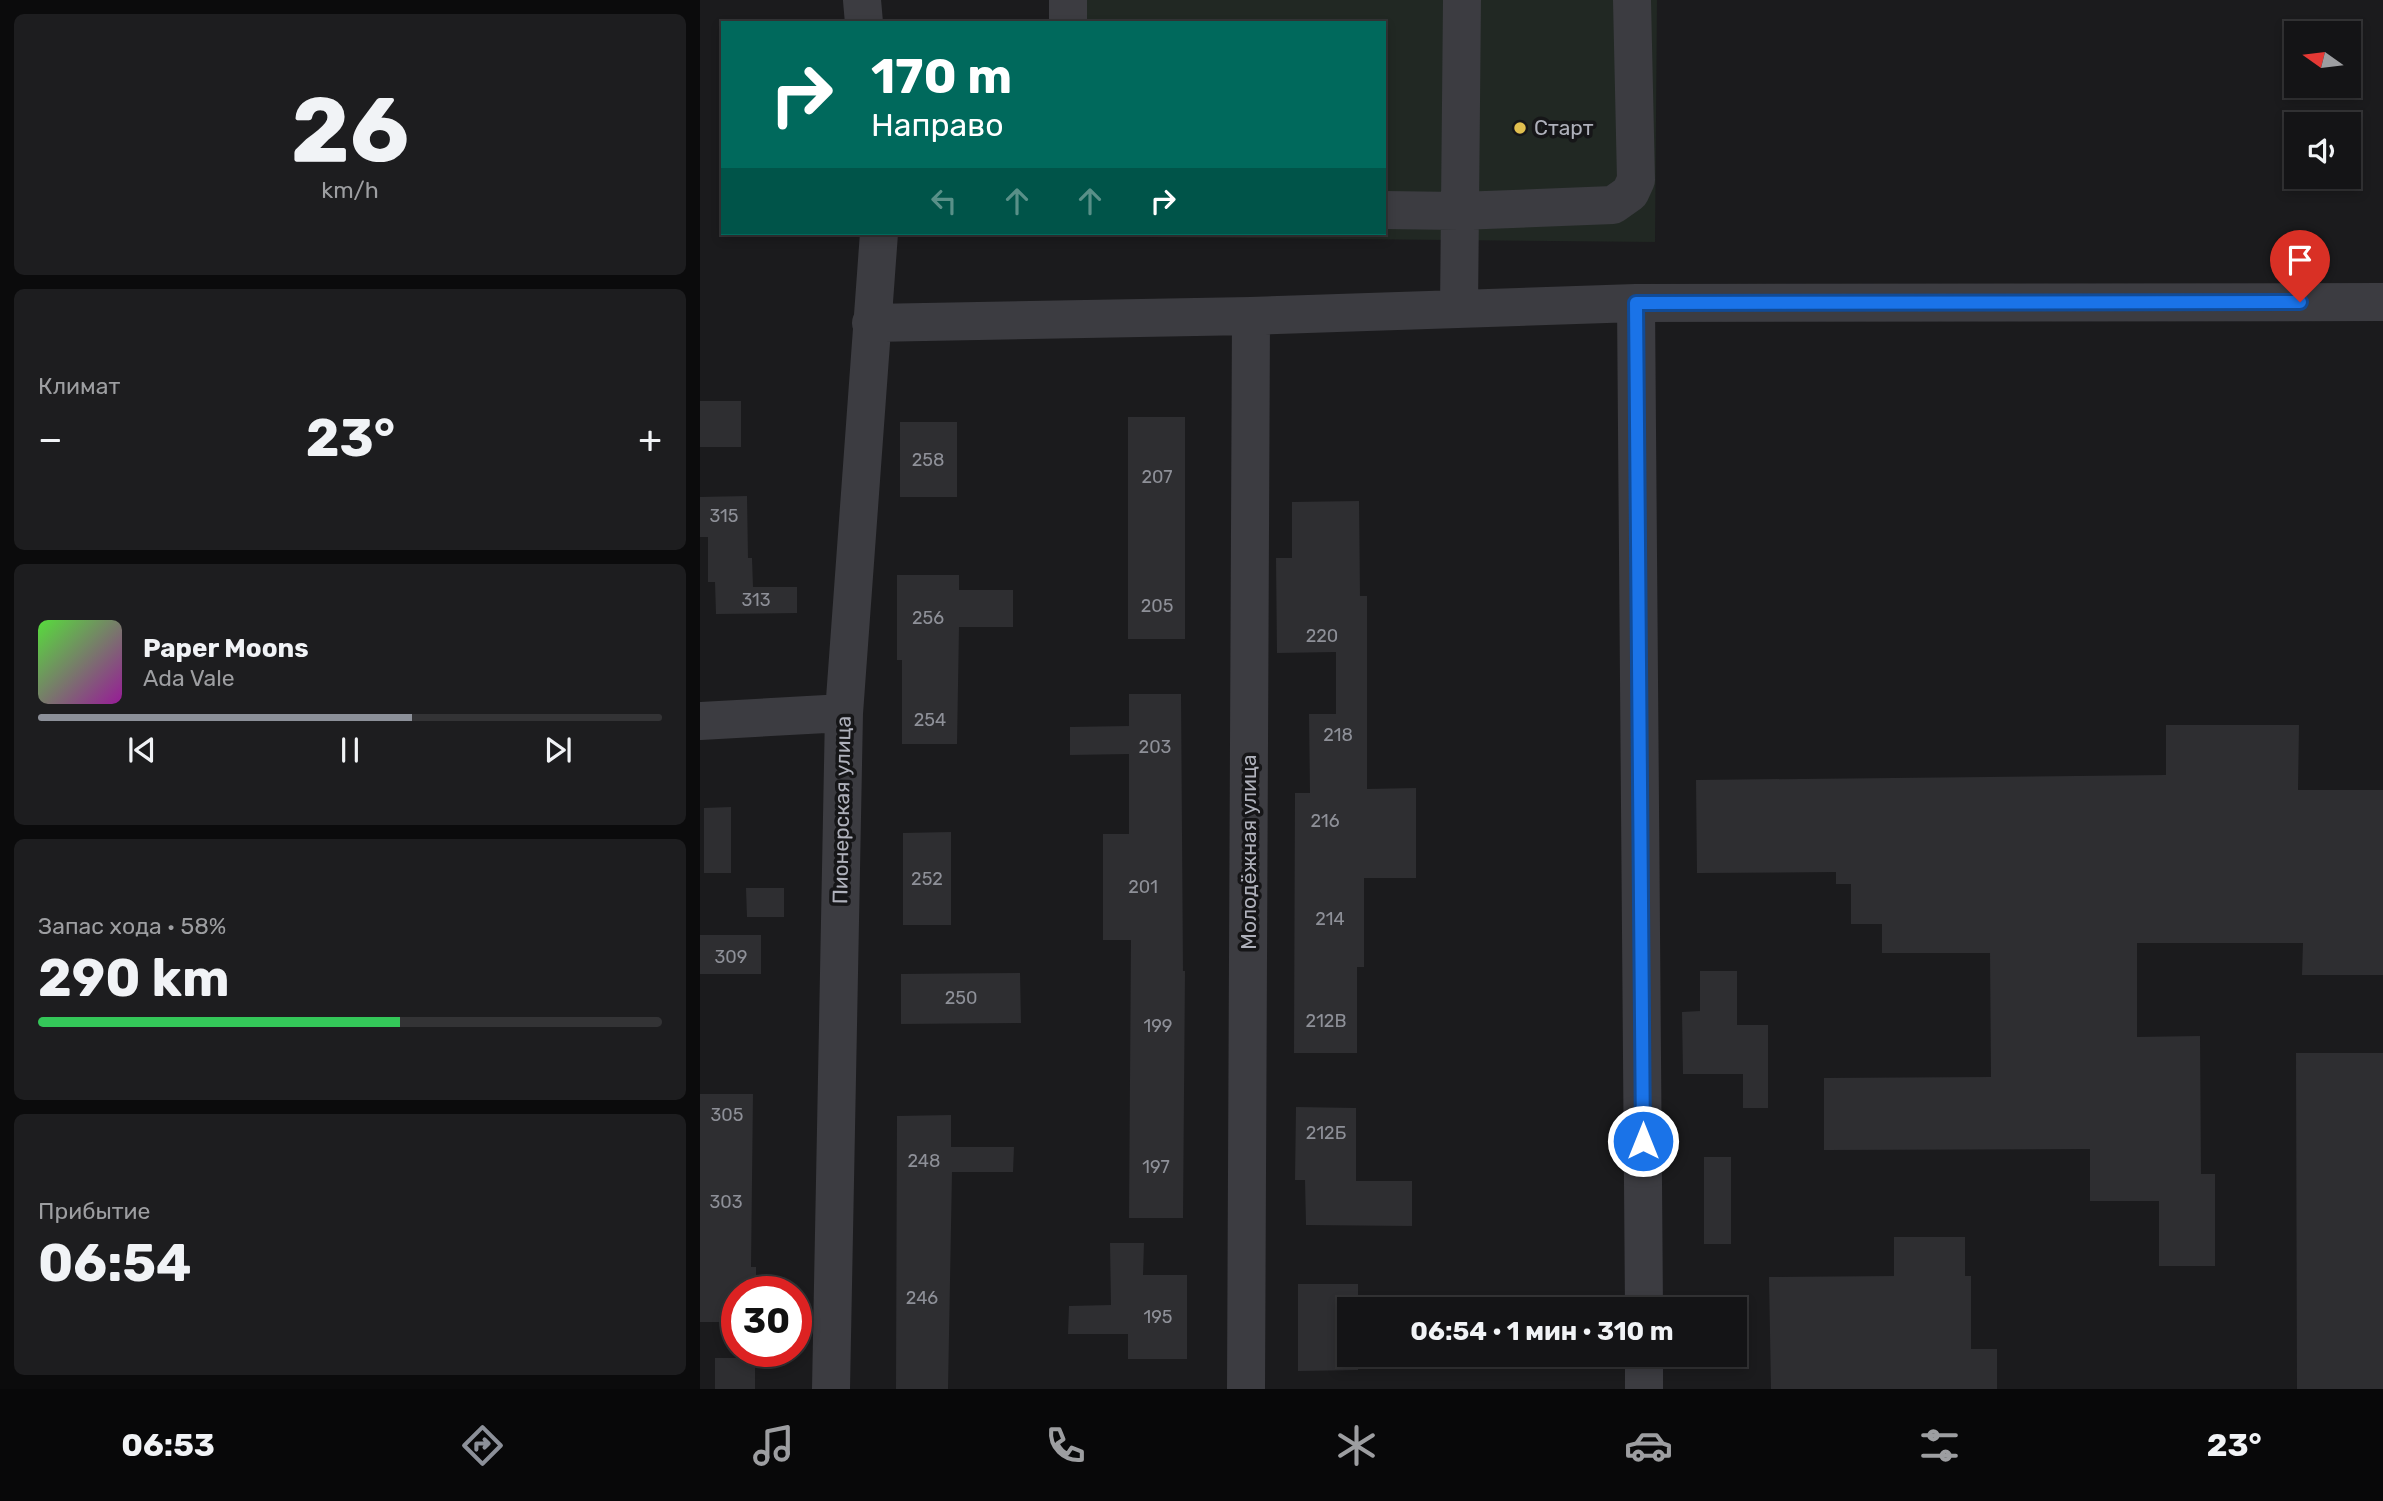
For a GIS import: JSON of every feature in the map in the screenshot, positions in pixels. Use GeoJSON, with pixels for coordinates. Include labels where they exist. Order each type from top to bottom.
{"type":"FeatureCollection","features":[{"type":"Feature","properties":{"kind":"street"},"geometry":{"type":"LineString","coordinates":[[862,0],[864,21]]}},
{"type":"Feature","properties":{"kind":"street"},"geometry":{"type":"LineString","coordinates":[[1068,0],[1068,21]]}},
{"type":"Feature","properties":{"kind":"street"},"geometry":{"type":"LineString","coordinates":[[1459,309],[1462,0]]}},
{"type":"Feature","properties":{"kind":"street"},"geometry":{"type":"LineString","coordinates":[[1386,210],[1459,211],[1613,205],[1630,192],[1636,180],[1632,0]]}},
{"type":"Feature","properties":{"kind":"street","name":"Пионерская улица"},"geometry":{"type":"LineString","coordinates":[[831,1389],[844,713],[879,235]]}},
{"type":"Feature","properties":{"kind":"street"},"geometry":{"type":"LineString","coordinates":[[872,323],[1251,316],[1636,303],[2383,302]]}},
{"type":"Feature","properties":{"kind":"street"},"geometry":{"type":"LineString","coordinates":[[1636,303],[1644,1297]]}},
{"type":"Feature","properties":{"kind":"street","name":"Молодёжная улица"},"geometry":{"type":"LineString","coordinates":[[1246,1389],[1251,316]]}},
{"type":"Feature","properties":{"kind":"street"},"geometry":{"type":"LineString","coordinates":[[700,721],[844,713]]}},
{"type":"Feature","properties":{"kind":"street"},"geometry":{"type":"LineString","coordinates":[[1644,1367],[1644,1389]]}},
{"type":"Feature","properties":{"kind":"shaded area","name":"Старт"},"geometry":{"type":"Polygon","coordinates":[[[1049,0],[1657,0],[1655,242],[1050,236],[1386,235],[1386,21],[1049,21],[1049,0]]]}},
{"type":"Feature","properties":{"kind":"building"},"geometry":{"type":"Polygon","coordinates":[[[700,401],[741,401],[741,447],[700,447],[700,401]]]}},
{"type":"Feature","properties":{"kind":"building"},"geometry":{"type":"Polygon","coordinates":[[[1128,417],[1185,417],[1185,639],[1128,639],[1128,417]]]}},
{"type":"Feature","properties":{"kind":"building"},"geometry":{"type":"Polygon","coordinates":[[[900,422],[957,422],[957,497],[900,497],[900,422]]]}},
{"type":"Feature","properties":{"kind":"building"},"geometry":{"type":"Polygon","coordinates":[[[747,496],[748,558],[752,558],[753,587],[797,587],[797,613],[716,614],[715,582],[708,582],[708,537],[700,537],[700,497],[747,496]]]}},
{"type":"Feature","properties":{"kind":"building"},"geometry":{"type":"Polygon","coordinates":[[[1359,501],[1360,596],[1367,596],[1367,789],[1416,788],[1416,878],[1364,878],[1364,967],[1357,967],[1357,1053],[1294,1053],[1295,793],[1310,793],[1309,714],[1336,714],[1336,652],[1277,653],[1276,558],[1292,558],[1292,502],[1359,501]]]}},
{"type":"Feature","properties":{"kind":"building"},"geometry":{"type":"Polygon","coordinates":[[[897,575],[959,575],[959,590],[1013,590],[1013,627],[959,627],[957,744],[902,744],[902,660],[897,660],[897,575]]]}},
{"type":"Feature","properties":{"kind":"building"},"geometry":{"type":"Polygon","coordinates":[[[1129,694],[1181,694],[1185,971],[1183,1218],[1129,1218],[1131,940],[1103,940],[1103,834],[1129,834],[1129,754],[1070,755],[1070,727],[1129,726],[1129,694]]]}},
{"type":"Feature","properties":{"kind":"building"},"geometry":{"type":"Polygon","coordinates":[[[2166,725],[2299,725],[2298,790],[2383,790],[2383,975],[2302,975],[2303,943],[2137,943],[2137,1037],[2200,1036],[2201,1174],[2215,1174],[2215,1266],[2159,1266],[2159,1201],[2090,1201],[2090,1149],[1824,1150],[1824,1078],[1991,1077],[1990,953],[1882,953],[1882,924],[1851,924],[1851,884],[1836,884],[1836,872],[1697,873],[1696,780],[2166,775],[2166,725]]]}},
{"type":"Feature","properties":{"kind":"building"},"geometry":{"type":"Polygon","coordinates":[[[731,807],[731,873],[704,873],[704,808],[731,807]]]}},
{"type":"Feature","properties":{"kind":"building"},"geometry":{"type":"Polygon","coordinates":[[[951,832],[951,925],[903,925],[903,833],[951,832]]]}},
{"type":"Feature","properties":{"kind":"building"},"geometry":{"type":"Polygon","coordinates":[[[746,888],[784,888],[784,917],[747,917],[746,888]]]}},
{"type":"Feature","properties":{"kind":"building"},"geometry":{"type":"Polygon","coordinates":[[[700,935],[761,935],[761,974],[700,974],[700,935]]]}},
{"type":"Feature","properties":{"kind":"building"},"geometry":{"type":"Polygon","coordinates":[[[1700,971],[1737,971],[1737,1025],[1768,1025],[1768,1108],[1743,1108],[1743,1074],[1683,1074],[1682,1012],[1700,1011],[1700,971]]]}},
{"type":"Feature","properties":{"kind":"building"},"geometry":{"type":"Polygon","coordinates":[[[1020,973],[1021,1023],[901,1024],[901,974],[1020,973]]]}},
{"type":"Feature","properties":{"kind":"building"},"geometry":{"type":"Polygon","coordinates":[[[2296,1053],[2383,1053],[2383,1389],[2297,1389],[2296,1053]]]}},
{"type":"Feature","properties":{"kind":"building"},"geometry":{"type":"Polygon","coordinates":[[[700,1094],[753,1094],[751,1267],[756,1267],[756,1276],[721,1276],[721,1322],[700,1322],[700,1094]]]}},
{"type":"Feature","properties":{"kind":"building"},"geometry":{"type":"Polygon","coordinates":[[[1296,1107],[1356,1108],[1356,1181],[1412,1181],[1412,1226],[1306,1225],[1305,1180],[1295,1180],[1296,1107]]]}},
{"type":"Feature","properties":{"kind":"building"},"geometry":{"type":"Polygon","coordinates":[[[951,1115],[951,1147],[1014,1147],[1013,1172],[952,1172],[948,1389],[896,1389],[897,1116],[951,1115]]]}},
{"type":"Feature","properties":{"kind":"building"},"geometry":{"type":"Polygon","coordinates":[[[1704,1157],[1731,1157],[1731,1244],[1704,1244],[1704,1157]]]}},
{"type":"Feature","properties":{"kind":"building"},"geometry":{"type":"Polygon","coordinates":[[[1894,1237],[1965,1237],[1965,1276],[1971,1276],[1971,1349],[1997,1349],[1997,1389],[1771,1389],[1769,1277],[1894,1276],[1894,1237]]]}},
{"type":"Feature","properties":{"kind":"building"},"geometry":{"type":"Polygon","coordinates":[[[1110,1243],[1144,1243],[1143,1275],[1187,1275],[1187,1359],[1128,1359],[1128,1334],[1068,1334],[1069,1306],[1111,1305],[1110,1243]]]}},
{"type":"Feature","properties":{"kind":"building"},"geometry":{"type":"Polygon","coordinates":[[[1298,1284],[1358,1284],[1358,1297],[1337,1297],[1337,1367],[1358,1367],[1358,1370],[1298,1371],[1298,1284]]]}},
{"type":"Feature","properties":{"kind":"building"},"geometry":{"type":"Polygon","coordinates":[[[715,1358],[721,1358],[721,1367],[755,1367],[755,1389],[715,1389],[715,1358]]]}},
{"type":"Feature","properties":{"kind":"place","name":"Старт"},"geometry":{"type":"Point","coordinates":[1520,128]}},
{"type":"Feature","properties":{"kind":"route"},"geometry":{"type":"LineString","coordinates":[[1643,1141],[1636,303],[2300,302]]}}]}
